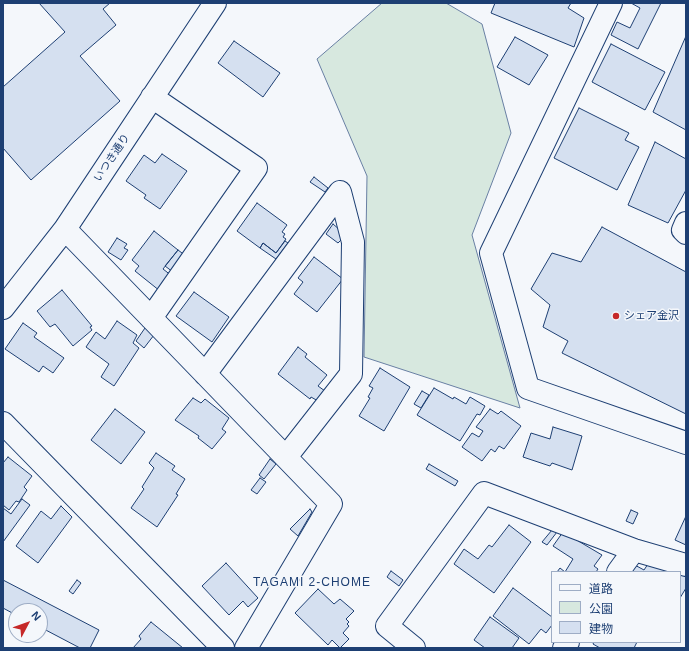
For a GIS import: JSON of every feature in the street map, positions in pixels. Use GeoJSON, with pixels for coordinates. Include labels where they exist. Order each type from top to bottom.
{"type":"FeatureCollection","features":[{"type":"Feature","properties":{"kind":"street","name":"いつき通り"},"geometry":{"type":"LineString","coordinates":[[3,308],[65,229],[215,3]]}},
{"type":"Feature","properties":{"kind":"street"},"geometry":{"type":"LineString","coordinates":[[611,3],[491,253],[528,388],[686,443]]}},
{"type":"Feature","properties":{"kind":"street"},"geometry":{"type":"LineString","coordinates":[[150,318],[256,168],[152,97]]}},
{"type":"Feature","properties":{"kind":"street"},"geometry":{"type":"LineString","coordinates":[[205,374],[340,192],[353,242],[351,374],[286,457]]}},
{"type":"Feature","properties":{"kind":"street"},"geometry":{"type":"LineString","coordinates":[[686,223],[683,230],[686,233]]}},
{"type":"Feature","properties":{"kind":"street"},"geometry":{"type":"LineString","coordinates":[[65,229],[331,504],[246,648]]}},
{"type":"Feature","properties":{"kind":"street"},"geometry":{"type":"LineString","coordinates":[[3,423],[223,648]]}},
{"type":"Feature","properties":{"kind":"street"},"geometry":{"type":"LineString","coordinates":[[414,648],[387,626],[484,493],[634,550],[686,566]]}},
{"type":"Feature","properties":{"kind":"street"},"geometry":{"type":"LineString","coordinates":[[619,571],[634,550]]}},
{"type":"Feature","properties":{"kind":"green space"},"geometry":{"type":"Polygon","coordinates":[[[382,3],[446,3],[482,24],[511,133],[472,235],[520,408],[364,357],[367,176],[317,59],[382,3]]]}},
{"type":"Feature","properties":{"kind":"building"},"geometry":{"type":"Polygon","coordinates":[[[39,3],[110,3],[103,9],[116,25],[80,56],[120,101],[31,180],[3,148],[3,87],[65,32],[39,3]]]}},
{"type":"Feature","properties":{"kind":"building"},"geometry":{"type":"Polygon","coordinates":[[[495,3],[571,3],[568,8],[584,18],[574,47],[491,13],[495,3]]]}},
{"type":"Feature","properties":{"kind":"building"},"geometry":{"type":"Polygon","coordinates":[[[631,3],[661,3],[638,49],[611,35],[617,22],[630,28],[640,8],[631,3]]]}},
{"type":"Feature","properties":{"kind":"building"},"geometry":{"type":"Polygon","coordinates":[[[686,36],[686,130],[653,112],[686,36]]]}},
{"type":"Feature","properties":{"kind":"building"},"geometry":{"type":"Polygon","coordinates":[[[515,37],[548,55],[529,85],[497,67],[515,37]]]}},
{"type":"Feature","properties":{"kind":"building"},"geometry":{"type":"Polygon","coordinates":[[[234,41],[280,73],[263,97],[218,63],[234,41]]]}},
{"type":"Feature","properties":{"kind":"building"},"geometry":{"type":"Polygon","coordinates":[[[611,44],[665,72],[645,110],[592,82],[611,44]]]}},
{"type":"Feature","properties":{"kind":"building"},"geometry":{"type":"Polygon","coordinates":[[[579,108],[629,133],[625,140],[639,147],[617,190],[554,158],[579,108]]]}},
{"type":"Feature","properties":{"kind":"building"},"geometry":{"type":"Polygon","coordinates":[[[655,142],[686,159],[686,190],[668,223],[628,205],[655,142]]]}},
{"type":"Feature","properties":{"kind":"building"},"geometry":{"type":"Polygon","coordinates":[[[162,154],[187,171],[160,209],[144,198],[146,195],[126,181],[144,155],[155,163],[162,154]]]}},
{"type":"Feature","properties":{"kind":"building"},"geometry":{"type":"Polygon","coordinates":[[[314,177],[328,188],[325,192],[310,182],[314,177]]]}},
{"type":"Feature","properties":{"kind":"building"},"geometry":{"type":"Polygon","coordinates":[[[257,203],[287,225],[282,232],[285,234],[283,237],[286,239],[276,253],[263,243],[260,248],[237,231],[257,203]]]}},
{"type":"Feature","properties":{"kind":"building"},"geometry":{"type":"Polygon","coordinates":[[[333,224],[340,230],[341,240],[338,243],[326,234],[333,224]]]}},
{"type":"Feature","properties":{"kind":"building","name":"シェア金沢"},"geometry":{"type":"Polygon","coordinates":[[[602,227],[686,272],[686,414],[562,353],[568,341],[543,327],[550,305],[531,289],[552,253],[581,262],[602,227]]]}},
{"type":"Feature","properties":{"kind":"building"},"geometry":{"type":"Polygon","coordinates":[[[154,231],[178,250],[163,269],[172,276],[160,291],[135,271],[139,266],[132,260],[154,231]]]}},
{"type":"Feature","properties":{"kind":"building"},"geometry":{"type":"Polygon","coordinates":[[[117,238],[127,244],[124,248],[128,250],[121,260],[108,252],[117,238]]]}},
{"type":"Feature","properties":{"kind":"building"},"geometry":{"type":"Polygon","coordinates":[[[285,241],[288,243],[276,259],[260,248],[263,243],[276,253],[285,241]]]}},
{"type":"Feature","properties":{"kind":"building"},"geometry":{"type":"Polygon","coordinates":[[[178,250],[186,256],[173,272],[165,266],[178,250]]]}},
{"type":"Feature","properties":{"kind":"building"},"geometry":{"type":"Polygon","coordinates":[[[314,257],[343,279],[317,312],[294,294],[303,282],[298,278],[314,257]]]}},
{"type":"Feature","properties":{"kind":"building"},"geometry":{"type":"Polygon","coordinates":[[[62,290],[92,326],[90,327],[92,330],[73,346],[55,324],[50,327],[37,311],[62,290]]]}},
{"type":"Feature","properties":{"kind":"building"},"geometry":{"type":"Polygon","coordinates":[[[194,292],[229,317],[212,342],[176,316],[194,292]]]}},
{"type":"Feature","properties":{"kind":"building"},"geometry":{"type":"Polygon","coordinates":[[[117,321],[137,335],[133,343],[139,348],[114,386],[101,377],[109,364],[86,347],[96,332],[105,339],[117,321]]]}},
{"type":"Feature","properties":{"kind":"building"},"geometry":{"type":"Polygon","coordinates":[[[23,323],[37,333],[34,337],[64,358],[53,373],[43,366],[39,372],[5,349],[23,323]]]}},
{"type":"Feature","properties":{"kind":"building"},"geometry":{"type":"Polygon","coordinates":[[[145,328],[154,335],[144,348],[136,341],[145,328]]]}},
{"type":"Feature","properties":{"kind":"building"},"geometry":{"type":"Polygon","coordinates":[[[298,347],[307,354],[305,357],[327,375],[318,386],[325,391],[318,401],[311,397],[310,399],[278,374],[298,347]]]}},
{"type":"Feature","properties":{"kind":"building"},"geometry":{"type":"Polygon","coordinates":[[[380,368],[410,387],[384,431],[359,416],[370,398],[368,397],[373,388],[369,386],[380,368]]]}},
{"type":"Feature","properties":{"kind":"building"},"geometry":{"type":"Polygon","coordinates":[[[434,388],[453,399],[454,397],[466,404],[470,397],[485,406],[480,415],[477,414],[460,441],[417,415],[434,388]]]}},
{"type":"Feature","properties":{"kind":"building"},"geometry":{"type":"Polygon","coordinates":[[[422,391],[429,395],[421,408],[414,404],[422,391]]]}},
{"type":"Feature","properties":{"kind":"building"},"geometry":{"type":"Polygon","coordinates":[[[193,398],[201,403],[205,399],[229,418],[222,429],[226,432],[212,449],[198,438],[199,436],[175,420],[193,398]]]}},
{"type":"Feature","properties":{"kind":"building"},"geometry":{"type":"Polygon","coordinates":[[[115,409],[145,432],[121,464],[91,440],[115,409]]]}},
{"type":"Feature","properties":{"kind":"building"},"geometry":{"type":"Polygon","coordinates":[[[490,409],[498,414],[501,411],[521,426],[504,449],[499,446],[495,452],[491,449],[482,461],[462,447],[472,433],[479,437],[483,431],[476,427],[490,409]]]}},
{"type":"Feature","properties":{"kind":"building"},"geometry":{"type":"Polygon","coordinates":[[[553,427],[582,436],[572,470],[552,463],[550,466],[523,457],[531,433],[550,439],[553,427]]]}},
{"type":"Feature","properties":{"kind":"building"},"geometry":{"type":"Polygon","coordinates":[[[156,453],[175,466],[172,470],[185,479],[176,494],[178,495],[157,527],[131,508],[144,489],[142,487],[154,468],[149,463],[156,453]]]}},
{"type":"Feature","properties":{"kind":"building"},"geometry":{"type":"Polygon","coordinates":[[[8,457],[32,476],[24,487],[27,490],[19,502],[16,501],[9,510],[3,505],[3,463],[8,457]]]}},
{"type":"Feature","properties":{"kind":"building"},"geometry":{"type":"Polygon","coordinates":[[[270,459],[276,464],[264,479],[259,475],[270,459]]]}},
{"type":"Feature","properties":{"kind":"building"},"geometry":{"type":"Polygon","coordinates":[[[429,464],[458,481],[455,486],[426,469],[429,464]]]}},
{"type":"Feature","properties":{"kind":"building"},"geometry":{"type":"Polygon","coordinates":[[[260,478],[266,482],[257,494],[251,490],[260,478]]]}},
{"type":"Feature","properties":{"kind":"building"},"geometry":{"type":"Polygon","coordinates":[[[22,499],[30,505],[3,542],[3,508],[11,514],[22,499]]]}},
{"type":"Feature","properties":{"kind":"building"},"geometry":{"type":"Polygon","coordinates":[[[61,506],[72,517],[38,563],[16,546],[41,511],[51,519],[61,506]]]}},
{"type":"Feature","properties":{"kind":"building"},"geometry":{"type":"Polygon","coordinates":[[[310,509],[312,512],[298,536],[290,529],[310,509]]]}},
{"type":"Feature","properties":{"kind":"building"},"geometry":{"type":"Polygon","coordinates":[[[631,510],[638,513],[633,524],[626,521],[631,510]]]}},
{"type":"Feature","properties":{"kind":"building"},"geometry":{"type":"Polygon","coordinates":[[[686,516],[686,545],[675,540],[686,516]]]}},
{"type":"Feature","properties":{"kind":"building"},"geometry":{"type":"Polygon","coordinates":[[[509,525],[531,542],[494,593],[454,564],[464,549],[478,559],[489,545],[492,547],[509,525]]]}},
{"type":"Feature","properties":{"kind":"building"},"geometry":{"type":"Polygon","coordinates":[[[552,530],[557,532],[547,545],[542,542],[552,530]]]}},
{"type":"Feature","properties":{"kind":"building"},"geometry":{"type":"Polygon","coordinates":[[[563,532],[602,555],[594,566],[598,569],[597,571],[566,571],[573,559],[553,546],[563,532]]]}},
{"type":"Feature","properties":{"kind":"building"},"geometry":{"type":"Polygon","coordinates":[[[650,561],[666,571],[629,571],[633,564],[644,570],[650,561]]]}},
{"type":"Feature","properties":{"kind":"building"},"geometry":{"type":"Polygon","coordinates":[[[226,563],[258,598],[248,607],[243,601],[229,615],[202,586],[226,563]]]}},
{"type":"Feature","properties":{"kind":"building"},"geometry":{"type":"Polygon","coordinates":[[[391,571],[403,580],[399,586],[387,577],[391,571]]]}},
{"type":"Feature","properties":{"kind":"building"},"geometry":{"type":"Polygon","coordinates":[[[681,574],[686,576],[686,588],[681,596],[681,574]]]}},
{"type":"Feature","properties":{"kind":"building"},"geometry":{"type":"Polygon","coordinates":[[[3,580],[47,603],[8,603],[8,611],[3,608],[3,580]]]}},
{"type":"Feature","properties":{"kind":"building"},"geometry":{"type":"Polygon","coordinates":[[[77,580],[81,583],[73,594],[69,591],[77,580]]]}},
{"type":"Feature","properties":{"kind":"building"},"geometry":{"type":"Polygon","coordinates":[[[513,588],[551,616],[551,626],[546,633],[541,629],[529,644],[493,616],[513,588]]]}},
{"type":"Feature","properties":{"kind":"building"},"geometry":{"type":"Polygon","coordinates":[[[318,589],[334,604],[340,599],[354,611],[346,619],[349,622],[347,624],[349,626],[343,633],[349,639],[340,648],[332,640],[328,645],[295,613],[318,589]]]}},
{"type":"Feature","properties":{"kind":"building"},"geometry":{"type":"Polygon","coordinates":[[[48,603],[99,630],[90,648],[80,648],[48,631],[48,603]]]}},
{"type":"Feature","properties":{"kind":"building"},"geometry":{"type":"Polygon","coordinates":[[[490,617],[519,638],[512,648],[485,648],[474,640],[490,617]]]}},
{"type":"Feature","properties":{"kind":"building"},"geometry":{"type":"Polygon","coordinates":[[[151,622],[183,648],[133,648],[141,639],[139,636],[151,622]]]}},
{"type":"Feature","properties":{"kind":"building"},"geometry":{"type":"Polygon","coordinates":[[[636,643],[634,648],[600,648],[593,644],[636,643]]]}},
{"type":"Feature","properties":{"kind":"place","name":"シェア金沢"},"geometry":{"type":"Point","coordinates":[616,316]}},
{"type":"Feature","properties":{"kind":"district","name":"TAGAMI 2-CHOME"},"geometry":{"type":"Point","coordinates":[312,583]}}]}
